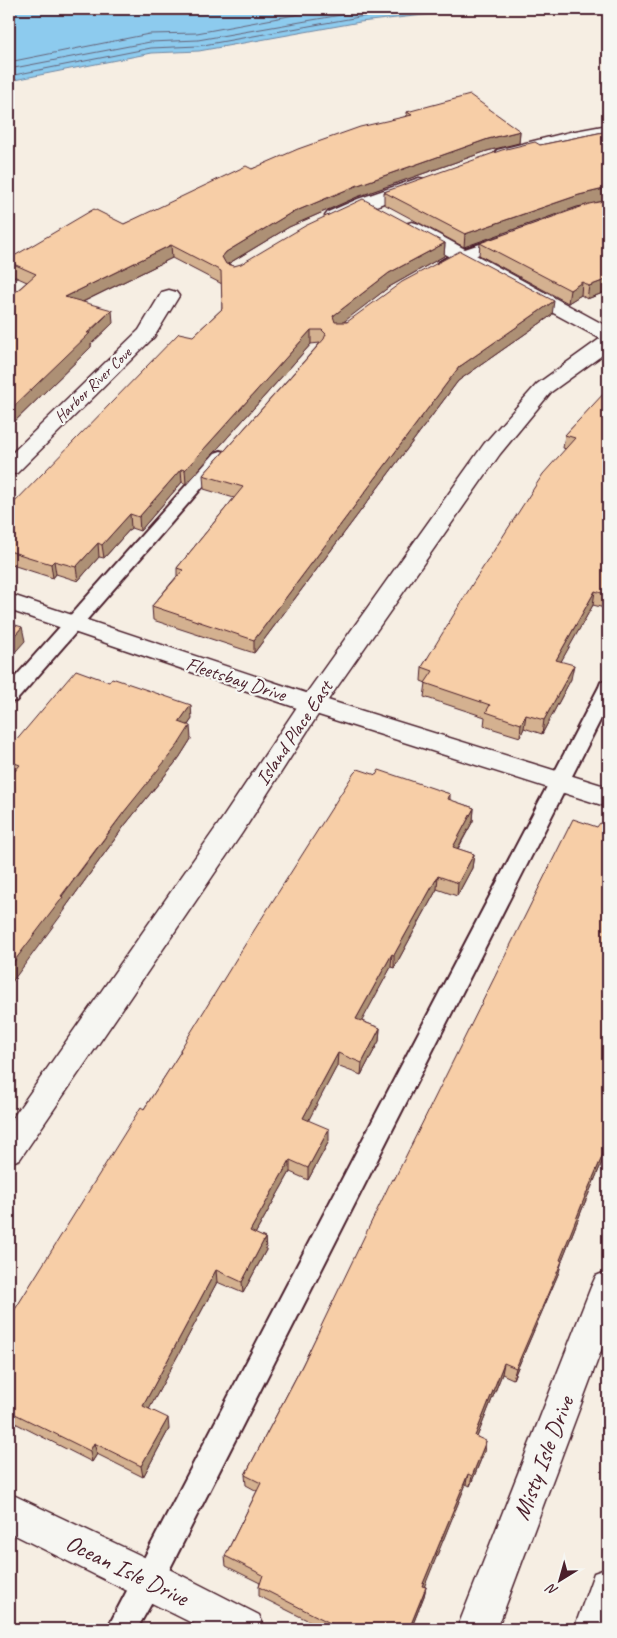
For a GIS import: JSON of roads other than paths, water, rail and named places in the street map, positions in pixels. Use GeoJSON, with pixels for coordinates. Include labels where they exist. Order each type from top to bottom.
{"type":"FeatureCollection","features":[{"type":"Feature","properties":{"kind":"street"},"geometry":{"type":"LineString","coordinates":[[484,160],[570,137],[608,130]]}},
{"type":"Feature","properties":{"kind":"street"},"geometry":{"type":"LineString","coordinates":[[322,222],[364,203],[438,176]]}},
{"type":"Feature","properties":{"kind":"street"},"geometry":{"type":"LineString","coordinates":[[364,203],[382,212]]}},
{"type":"Feature","properties":{"kind":"street"},"geometry":{"type":"LineString","coordinates":[[399,222],[608,335]]}},
{"type":"Feature","properties":{"kind":"street","name":"Harbor River Cove"},"geometry":{"type":"LineString","coordinates":[[9,468],[147,333],[168,296]]}},
{"type":"Feature","properties":{"kind":"street","name":"Island Place East"},"geometry":{"type":"LineString","coordinates":[[9,1149],[232,826],[312,704],[492,449],[544,388],[608,342]]}},
{"type":"Feature","properties":{"kind":"street","name":"Fleetsbay Drive"},"geometry":{"type":"LineString","coordinates":[[9,602],[312,704],[608,797]]}},
{"type":"Feature","properties":{"kind":"street","name":"Misty Isle Drive"},"geometry":{"type":"LineString","coordinates":[[477,1629],[608,1287]]}},
{"type":"Feature","properties":{"kind":"street","name":"Ocean Isle Drive"},"geometry":{"type":"LineString","coordinates":[[9,1512],[245,1629]]}},
{"type":"Feature","properties":{"kind":"street"},"geometry":{"type":"LineString","coordinates":[[594,1629],[608,1587]]}},
{"type":"Feature","properties":{"kind":"lane"},"geometry":{"type":"LineString","coordinates":[[436,269],[460,255],[517,236]]}},
{"type":"Feature","properties":{"kind":"lane"},"geometry":{"type":"LineString","coordinates":[[9,696],[231,445]]}},
{"type":"Feature","properties":{"kind":"lane"},"geometry":{"type":"LineString","coordinates":[[121,1629],[149,1580],[561,782],[608,687]]}},
{"type":"Feature","properties":{"kind":"water"},"geometry":{"type":"Polygon","coordinates":[[[9,9],[479,9],[360,22],[199,51],[152,53],[9,81],[9,9]]]}}]}
